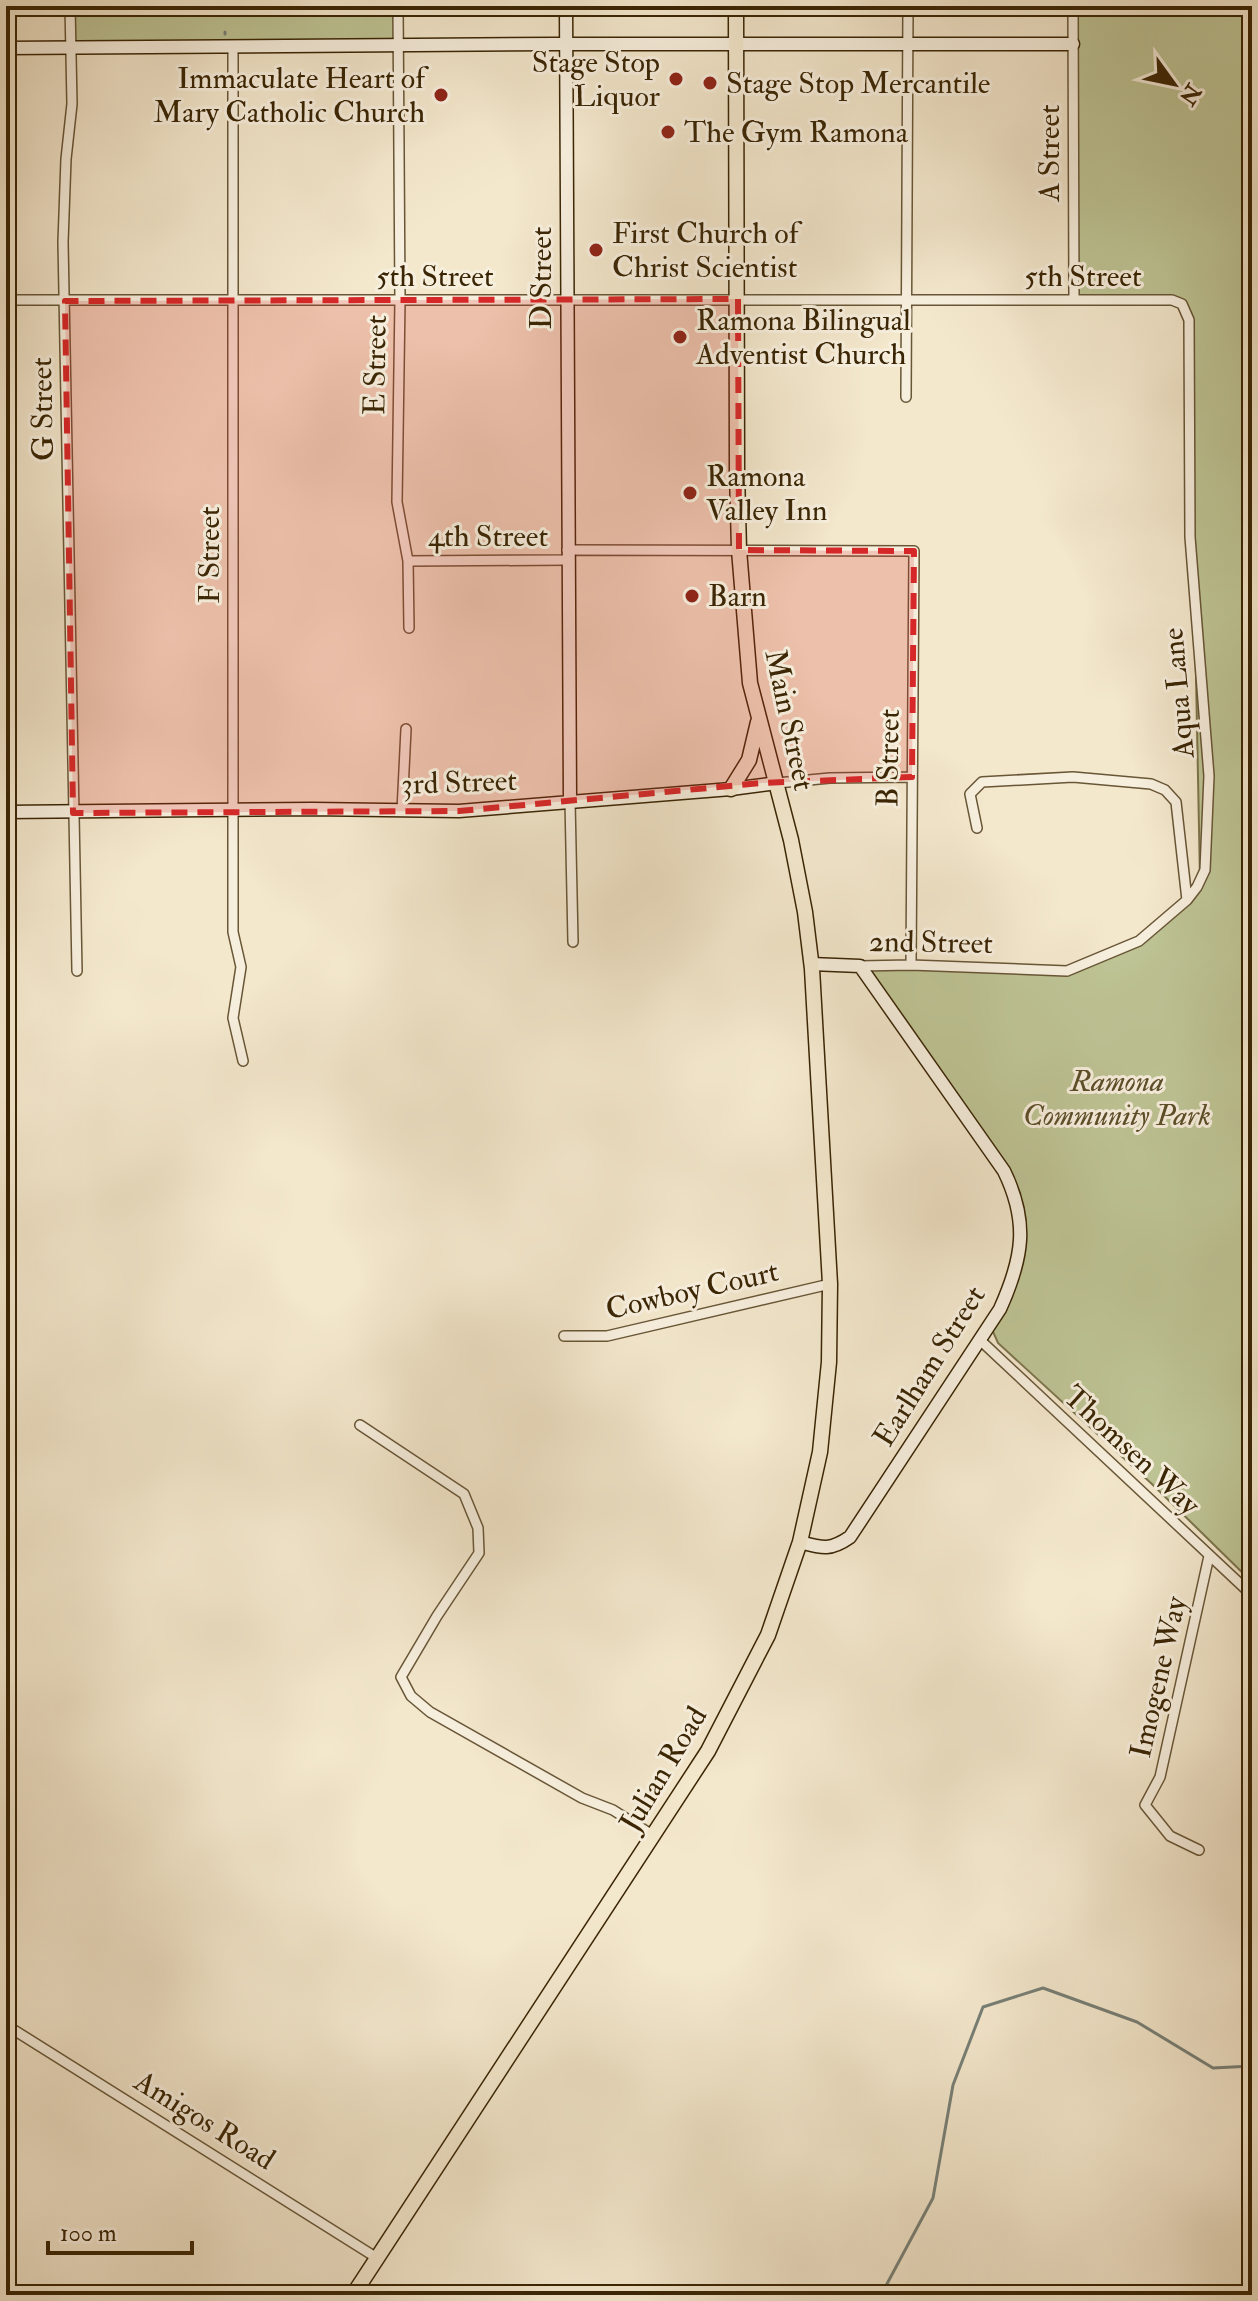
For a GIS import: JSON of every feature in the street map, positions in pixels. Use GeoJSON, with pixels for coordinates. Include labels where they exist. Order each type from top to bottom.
{"type":"FeatureCollection","features":[{"type":"Feature","properties":{"kind":"main road","name":"Main Street"},"geometry":{"type":"LineString","coordinates":[[736,6],[739,550],[750,683],[796,867],[811,964],[826,1201]]}},
{"type":"Feature","properties":{"kind":"main road"},"geometry":{"type":"LineString","coordinates":[[731,789],[749,760],[759,717]]}},
{"type":"Feature","properties":{"kind":"main road","name":"Julian Road"},"geometry":{"type":"LineString","coordinates":[[353,2295],[708,1751],[758,1657],[800,1542],[820,1452],[829,1362],[830,1284],[826,1201]]}},
{"type":"Feature","properties":{"kind":"street","name":"G Street"},"geometry":{"type":"LineString","coordinates":[[70,6],[72,104],[66,159],[63,242],[77,971]]}},
{"type":"Feature","properties":{"kind":"street","name":"E Street"},"geometry":{"type":"LineString","coordinates":[[398,6],[400,300],[397,502],[408,561],[409,628]]}},
{"type":"Feature","properties":{"kind":"street","name":"D Street"},"geometry":{"type":"LineString","coordinates":[[566,6],[573,942]]}},
{"type":"Feature","properties":{"kind":"street"},"geometry":{"type":"LineString","coordinates":[[906,397],[908,6]]}},
{"type":"Feature","properties":{"kind":"street","name":"A Street"},"geometry":{"type":"LineString","coordinates":[[1073,6],[1074,300]]}},
{"type":"Feature","properties":{"kind":"street"},"geometry":{"type":"LineString","coordinates":[[6,48],[1073,44]]}},
{"type":"Feature","properties":{"kind":"street","name":"F Street"},"geometry":{"type":"LineString","coordinates":[[233,47],[233,932],[241,967],[233,1018],[243,1061]]}},
{"type":"Feature","properties":{"kind":"street","name":"5th Street"},"geometry":{"type":"LineString","coordinates":[[6,300],[1172,300],[1182,304],[1189,320]]}},
{"type":"Feature","properties":{"kind":"street","name":"Aqua Lane"},"geometry":{"type":"LineString","coordinates":[[1051,972],[1067,971],[1139,941],[1187,900],[1205,870],[1209,776],[1190,537],[1189,320]]}},
{"type":"Feature","properties":{"kind":"street","name":"4th Street"},"geometry":{"type":"LineString","coordinates":[[408,561],[739,550],[914,551]]}},
{"type":"Feature","properties":{"kind":"street","name":"B Street"},"geometry":{"type":"LineString","coordinates":[[911,965],[914,551]]}},
{"type":"Feature","properties":{"kind":"street"},"geometry":{"type":"LineString","coordinates":[[402,811],[406,729]]}},
{"type":"Feature","properties":{"kind":"street","name":"3rd Street"},"geometry":{"type":"LineString","coordinates":[[6,812],[459,811],[830,778],[912,777]]}},
{"type":"Feature","properties":{"kind":"street"},"geometry":{"type":"LineString","coordinates":[[977,828],[970,794],[982,782],[1073,777],[1151,784],[1165,790],[1176,802],[1187,900]]}},
{"type":"Feature","properties":{"kind":"street","name":"2nd Street"},"geometry":{"type":"LineString","coordinates":[[811,964],[1051,972]]}},
{"type":"Feature","properties":{"kind":"street","name":"Earlham Street"},"geometry":{"type":"LineString","coordinates":[[800,1542],[822,1548],[839,1545],[850,1537],[1000,1309],[1013,1279],[1020,1244],[1020,1208],[1004,1171],[860,966]]}},
{"type":"Feature","properties":{"kind":"street","name":"Cowboy Court"},"geometry":{"type":"LineString","coordinates":[[564,1336],[607,1336],[830,1284]]}},
{"type":"Feature","properties":{"kind":"street","name":"Thomsen Way"},"geometry":{"type":"LineString","coordinates":[[980,1340],[1252,1595]]}},
{"type":"Feature","properties":{"kind":"street"},"geometry":{"type":"LineString","coordinates":[[360,1425],[464,1494],[478,1528],[479,1553],[401,1677],[411,1696],[430,1712],[582,1798],[613,1810],[654,1836]]}},
{"type":"Feature","properties":{"kind":"street","name":"Imogene Way"},"geometry":{"type":"LineString","coordinates":[[1199,1850],[1170,1836],[1145,1805],[1160,1777],[1209,1556]]}},
{"type":"Feature","properties":{"kind":"street","name":"Amigos Road"},"geometry":{"type":"LineString","coordinates":[[6,2025],[377,2258]]}},
{"type":"Feature","properties":{"kind":"highlighted area"},"geometry":{"type":"Polygon","coordinates":[[[738,299],[739,550],[914,551],[912,777],[762,783],[459,811],[73,813],[65,301],[738,299]]]}},
{"type":"Feature","properties":{"kind":"green space"},"geometry":{"type":"Polygon","coordinates":[[[69,6],[397,6],[398,46],[69,48],[69,6]]]}},
{"type":"Feature","properties":{"kind":"green space","name":"Ramona Community Park"},"geometry":{"type":"Polygon","coordinates":[[[1073,6],[1252,6],[1252,1582],[1153,1485],[998,1343],[990,1325],[1016,1271],[1012,1187],[853,966],[1066,972],[1128,947],[1161,923],[1200,879],[1189,320],[1180,303],[1074,300],[1073,6]]]}},
{"type":"Feature","properties":{"kind":"waterway"},"geometry":{"type":"LineString","coordinates":[[881,2295],[933,2198],[953,2085],[983,2007],[1043,1988],[1137,2022],[1213,2068],[1252,2066]]}},
{"type":"Feature","properties":{"kind":"place","name":"Stage Stop Liquor"},"geometry":{"type":"Point","coordinates":[676,79]}},
{"type":"Feature","properties":{"kind":"place","name":"Stage Stop Mercantile"},"geometry":{"type":"Point","coordinates":[710,83]}},
{"type":"Feature","properties":{"kind":"place","name":"Immaculate Heart of Mary Catholic Church"},"geometry":{"type":"Point","coordinates":[441,95]}},
{"type":"Feature","properties":{"kind":"place","name":"The Gym Ramona"},"geometry":{"type":"Point","coordinates":[668,132]}},
{"type":"Feature","properties":{"kind":"place","name":"First Church of Christ Scientist"},"geometry":{"type":"Point","coordinates":[596,250]}},
{"type":"Feature","properties":{"kind":"place","name":"Ramona Bilingual Adventist Church"},"geometry":{"type":"Point","coordinates":[680,337]}},
{"type":"Feature","properties":{"kind":"place","name":"Ramona Valley Inn"},"geometry":{"type":"Point","coordinates":[690,493]}},
{"type":"Feature","properties":{"kind":"place","name":"Barn"},"geometry":{"type":"Point","coordinates":[692,596]}}]}
